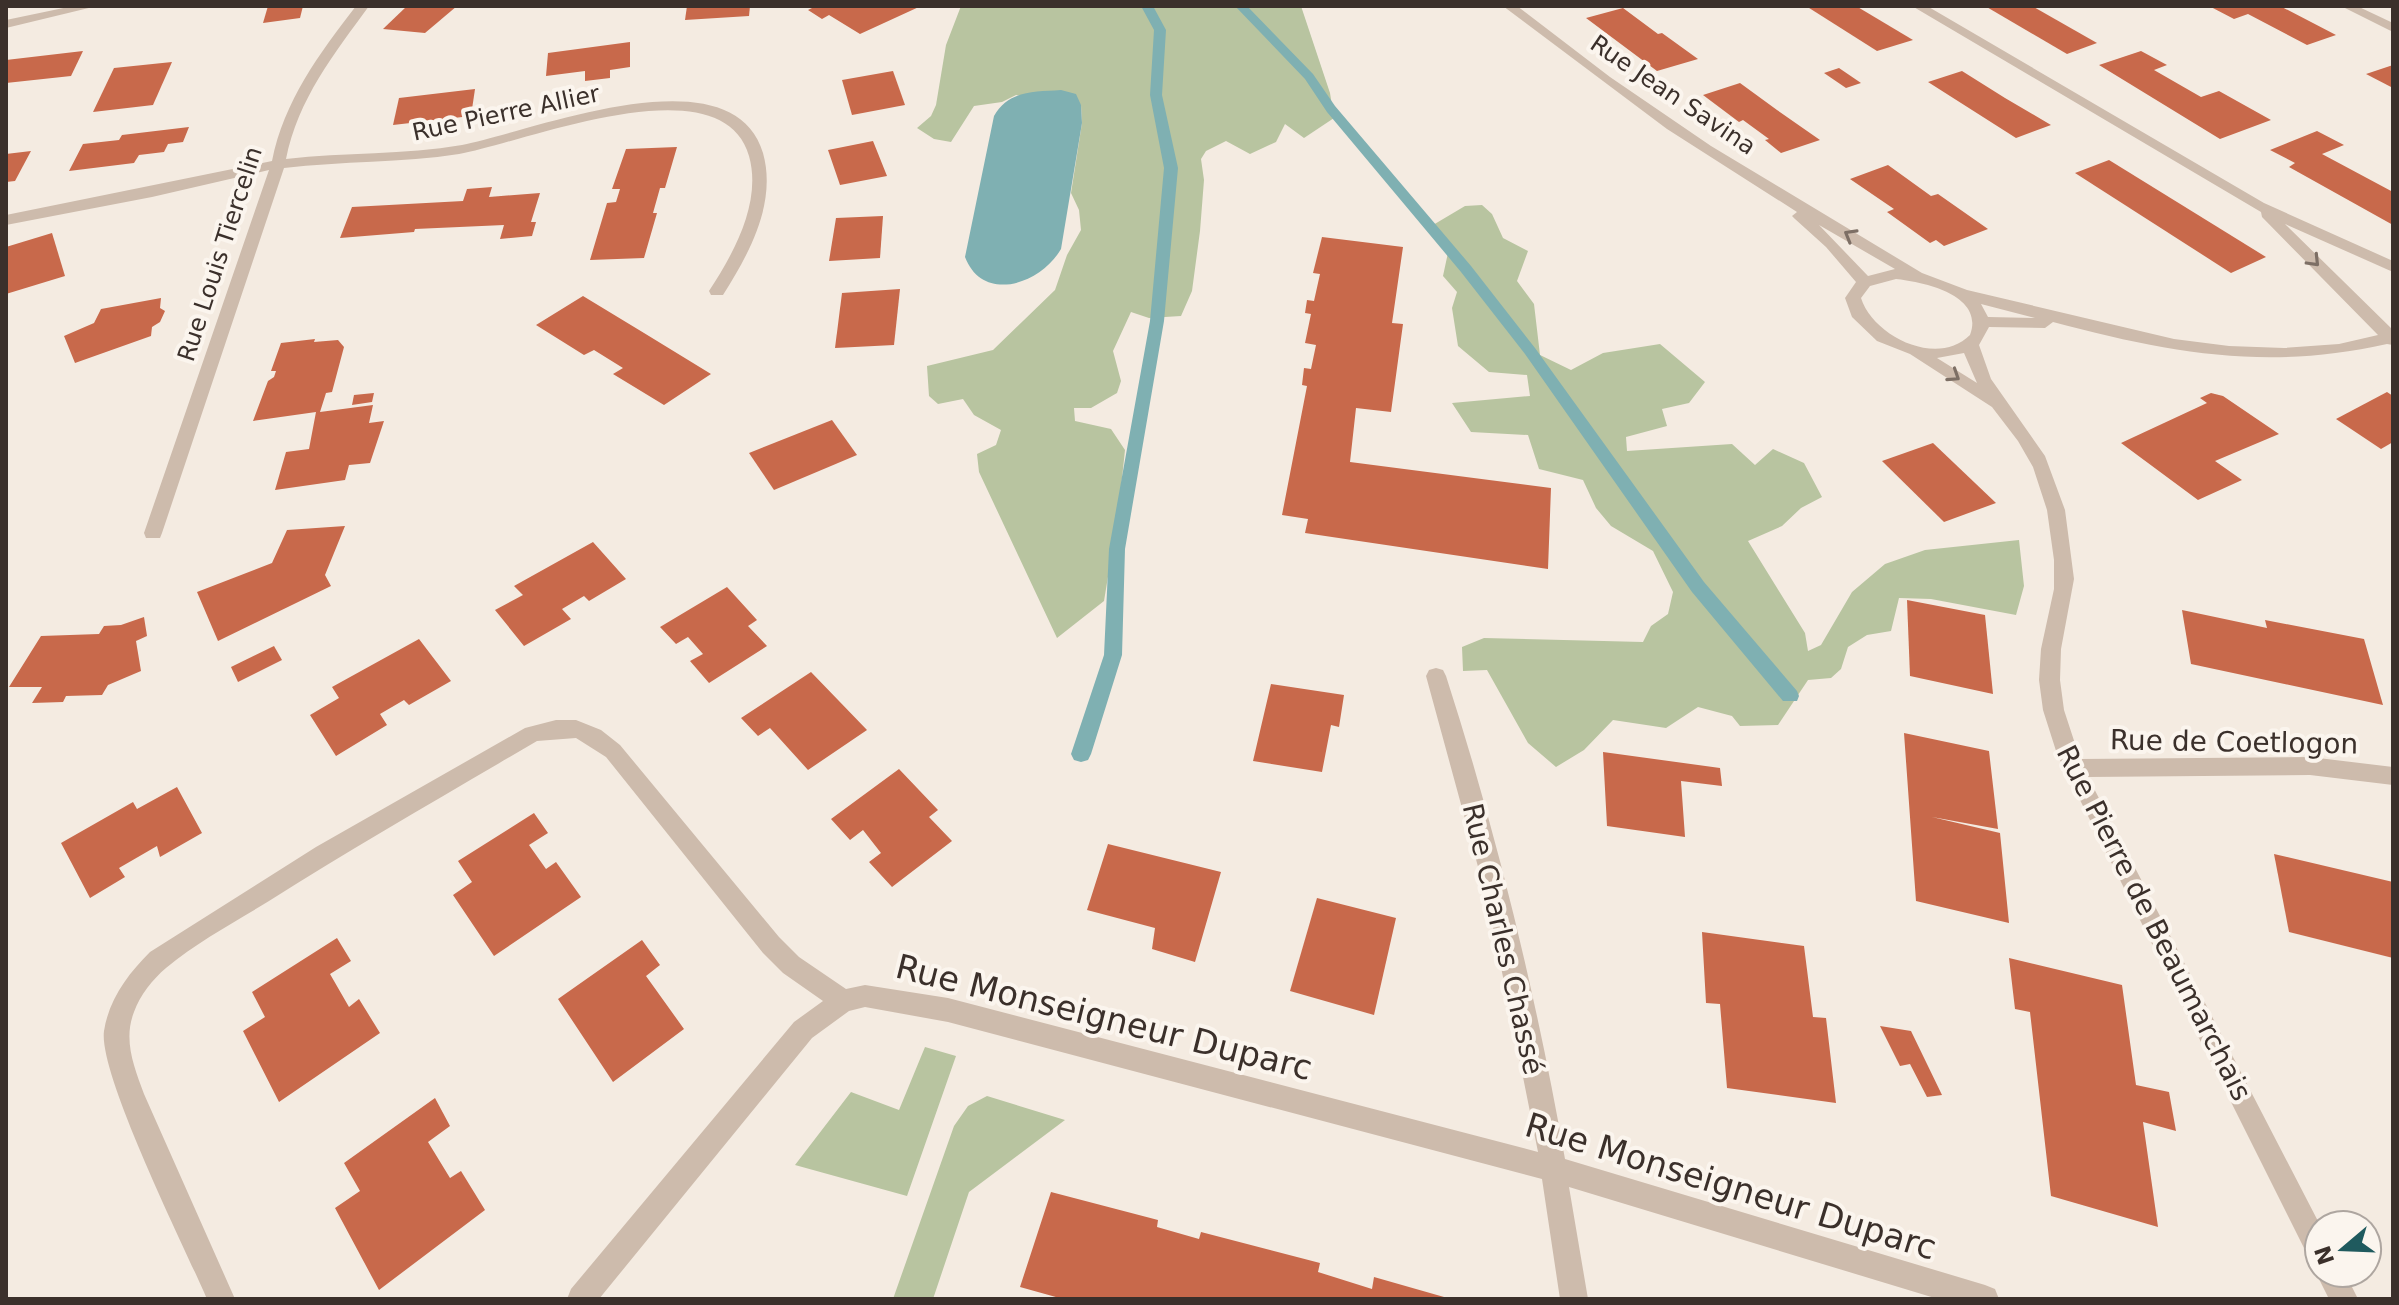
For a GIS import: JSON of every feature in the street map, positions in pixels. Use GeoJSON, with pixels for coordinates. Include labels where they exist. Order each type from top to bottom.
{"type":"FeatureCollection","features":[{"type":"Feature","properties":{"kind":"street"},"geometry":{"type":"LineString","coordinates":[[6,24],[91,6]]}},
{"type":"Feature","properties":{"kind":"street","name":"Rue Louis Tiercelin"},"geometry":{"type":"LineString","coordinates":[[153,533],[278,165],[286,126],[302,92],[323,59],[363,6]]}},
{"type":"Feature","properties":{"kind":"street","name":"Rue Jean Savina"},"geometry":{"type":"LineString","coordinates":[[1509,6],[1609,82],[1773,192],[1853,236],[1916,276],[1958,293],[2071,324]]}},
{"type":"Feature","properties":{"kind":"street"},"geometry":{"type":"LineString","coordinates":[[1918,6],[2259,206],[2393,267]]}},
{"type":"Feature","properties":{"kind":"street"},"geometry":{"type":"LineString","coordinates":[[2347,6],[2393,28]]}},
{"type":"Feature","properties":{"kind":"street","name":"Rue Pierre Allier"},"geometry":{"type":"LineString","coordinates":[[6,220],[278,165],[452,151],[501,141],[577,119],[633,110],[690,107],[711,110],[733,121],[750,138],[759,167],[760,188],[751,230],[717,291]]}},
{"type":"Feature","properties":{"kind":"street","name":"Rue Jean Savina"},"geometry":{"type":"LineString","coordinates":[[1773,192],[1831,244],[1864,282]]}},
{"type":"Feature","properties":{"kind":"street"},"geometry":{"type":"LineString","coordinates":[[2259,206],[2392,338]]}},
{"type":"Feature","properties":{"kind":"street"},"geometry":{"type":"LineString","coordinates":[[1864,282],[1896,274],[1916,276]]}},
{"type":"Feature","properties":{"kind":"street","name":"Rue Pierre de Beaumarchais"},"geometry":{"type":"LineString","coordinates":[[1864,282],[1853,298],[1859,317],[1878,335],[1908,348],[1999,406]]}},
{"type":"Feature","properties":{"kind":"street"},"geometry":{"type":"LineString","coordinates":[[1908,348],[1944,352],[1971,344],[1979,334],[1981,322],[1978,312],[1958,293]]}},
{"type":"Feature","properties":{"kind":"street"},"geometry":{"type":"LineString","coordinates":[[1981,322],[2071,324],[2149,341],[2252,351],[2348,347],[2392,338]]}},
{"type":"Feature","properties":{"kind":"street","name":"Rue Pierre de Beaumarchais"},"geometry":{"type":"LineString","coordinates":[[1971,344],[1980,375],[2027,442],[2050,488],[2056,510],[2064,591],[2051,649],[2050,675],[2059,734],[2073,768],[2303,1220]]}},
{"type":"Feature","properties":{"kind":"street","name":"Rue Charles Chassé"},"geometry":{"type":"LineString","coordinates":[[1436,676],[1507,932],[1555,1169],[1574,1299]]}},
{"type":"Feature","properties":{"kind":"street"},"geometry":{"type":"LineString","coordinates":[[221,1299],[132,1097],[120,1061],[116,1033],[123,1007],[148,971],[184,942],[324,854],[520,740],[553,728],[575,727],[593,733],[632,773],[771,945],[791,965],[843,1001],[803,1030],[781,1054],[581,1299]]}},
{"type":"Feature","properties":{"kind":"street","name":"Rue de Coetlogon"},"geometry":{"type":"LineString","coordinates":[[2073,768],[2310,766],[2393,776]]}},
{"type":"Feature","properties":{"kind":"street","name":"Rue Monseigneur Duparc"},"geometry":{"type":"LineString","coordinates":[[843,1001],[880,997],[948,1010],[1555,1169],[1735,1226],[1985,1299]]}},
{"type":"Feature","properties":{"kind":"green space"},"geometry":{"type":"Polygon","coordinates":[[[961,6],[1301,6],[1330,93],[1334,118],[1304,138],[1285,124],[1276,142],[1250,154],[1226,141],[1206,151],[1201,159],[1204,180],[1200,231],[1192,291],[1181,316],[1149,318],[1131,312],[1113,351],[1121,381],[1117,393],[1091,408],[1074,408],[1075,421],[1111,429],[1125,450],[1104,601],[1057,638],[979,472],[977,454],[996,445],[1001,430],[974,415],[963,399],[938,404],[929,396],[927,366],[993,350],[1055,290],[1067,255],[1081,230],[1079,210],[1071,193],[1082,123],[1081,105],[1016,95],[1002,102],[974,106],[951,142],[934,139],[917,128],[931,116],[936,105],[946,45],[961,6]]]}},
{"type":"Feature","properties":{"kind":"green space"},"geometry":{"type":"Polygon","coordinates":[[[1482,205],[1492,214],[1503,238],[1528,251],[1517,281],[1534,304],[1540,355],[1571,370],[1603,353],[1660,344],[1705,382],[1689,403],[1662,409],[1667,426],[1626,437],[1627,451],[1732,444],[1755,465],[1773,449],[1804,463],[1822,497],[1801,508],[1782,526],[1748,541],[1805,633],[1808,651],[1821,645],[1852,592],[1885,564],[1925,550],[2019,540],[2024,586],[2016,615],[1931,599],[1899,598],[1891,631],[1867,635],[1848,647],[1841,669],[1831,678],[1808,680],[1778,725],[1740,726],[1732,716],[1698,707],[1666,728],[1613,720],[1584,750],[1556,767],[1528,743],[1487,670],[1463,671],[1462,647],[1484,638],[1643,642],[1651,626],[1668,614],[1673,592],[1653,551],[1611,526],[1596,508],[1583,480],[1539,469],[1528,435],[1471,432],[1452,403],[1530,396],[1527,375],[1489,372],[1458,346],[1452,308],[1457,292],[1443,276],[1449,248],[1433,225],[1465,206],[1482,205]]]}},
{"type":"Feature","properties":{"kind":"green space"},"geometry":{"type":"Polygon","coordinates":[[[925,1047],[956,1056],[907,1196],[795,1165],[851,1092],[899,1110],[925,1047]]]}},
{"type":"Feature","properties":{"kind":"green space"},"geometry":{"type":"Polygon","coordinates":[[[987,1096],[1065,1120],[969,1192],[933,1299],[893,1299],[954,1126],[968,1106],[987,1096]]]}},
{"type":"Feature","properties":{"kind":"water"},"geometry":{"type":"Polygon","coordinates":[[[1061,90],[1076,94],[1081,105],[1082,123],[1061,249],[1040,272],[1027,279],[1012,284],[985,280],[973,272],[965,257],[994,116],[1014,97],[1031,92],[1061,90]]]}},
{"type":"Feature","properties":{"kind":"building"},"geometry":{"type":"Polygon","coordinates":[[[268,6],[303,6],[300,18],[263,23],[268,6]]]}},
{"type":"Feature","properties":{"kind":"building"},"geometry":{"type":"Polygon","coordinates":[[[407,6],[457,6],[425,33],[383,29],[407,6]]]}},
{"type":"Feature","properties":{"kind":"building"},"geometry":{"type":"Polygon","coordinates":[[[687,6],[750,6],[749,16],[685,20],[687,6]]]}},
{"type":"Feature","properties":{"kind":"building"},"geometry":{"type":"Polygon","coordinates":[[[816,6],[921,6],[860,34],[829,15],[822,19],[808,10],[816,6]]]}},
{"type":"Feature","properties":{"kind":"building"},"geometry":{"type":"Polygon","coordinates":[[[1806,6],[1856,6],[1913,40],[1877,51],[1806,6]]]}},
{"type":"Feature","properties":{"kind":"building"},"geometry":{"type":"Polygon","coordinates":[[[1985,6],[2032,6],[2097,43],[2067,54],[1985,6]]]}},
{"type":"Feature","properties":{"kind":"building"},"geometry":{"type":"Polygon","coordinates":[[[2209,6],[2280,6],[2336,35],[2307,45],[2248,14],[2234,19],[2209,6]]]}},
{"type":"Feature","properties":{"kind":"building"},"geometry":{"type":"Polygon","coordinates":[[[1623,8],[1698,59],[1657,71],[1586,18],[1623,8]]]}},
{"type":"Feature","properties":{"kind":"building"},"geometry":{"type":"Polygon","coordinates":[[[630,42],[630,67],[610,70],[610,78],[585,81],[585,71],[546,76],[548,53],[630,42]]]}},
{"type":"Feature","properties":{"kind":"building"},"geometry":{"type":"Polygon","coordinates":[[[83,51],[71,76],[6,83],[6,60],[83,51]]]}},
{"type":"Feature","properties":{"kind":"building"},"geometry":{"type":"Polygon","coordinates":[[[2141,51],[2167,65],[2154,70],[2201,97],[2219,91],[2271,120],[2220,139],[2099,65],[2141,51]]]}},
{"type":"Feature","properties":{"kind":"building"},"geometry":{"type":"Polygon","coordinates":[[[172,62],[153,105],[93,112],[114,68],[172,62]]]}},
{"type":"Feature","properties":{"kind":"building"},"geometry":{"type":"Polygon","coordinates":[[[2393,65],[2393,88],[2366,74],[2393,65]]]}},
{"type":"Feature","properties":{"kind":"building"},"geometry":{"type":"Polygon","coordinates":[[[1839,68],[1861,83],[1846,88],[1824,73],[1839,68]]]}},
{"type":"Feature","properties":{"kind":"building"},"geometry":{"type":"Polygon","coordinates":[[[893,71],[905,105],[852,115],[842,80],[893,71]]]}},
{"type":"Feature","properties":{"kind":"building"},"geometry":{"type":"Polygon","coordinates":[[[1962,71],[2051,125],[2016,138],[1928,82],[1962,71]]]}},
{"type":"Feature","properties":{"kind":"building"},"geometry":{"type":"Polygon","coordinates":[[[1740,83],[1820,140],[1781,153],[1765,140],[1769,139],[1743,120],[1739,122],[1703,95],[1740,83]]]}},
{"type":"Feature","properties":{"kind":"building"},"geometry":{"type":"Polygon","coordinates":[[[475,89],[471,116],[393,125],[399,98],[475,89]]]}},
{"type":"Feature","properties":{"kind":"building"},"geometry":{"type":"Polygon","coordinates":[[[189,127],[183,142],[168,144],[164,152],[139,155],[134,163],[69,171],[83,144],[119,140],[122,135],[189,127]]]}},
{"type":"Feature","properties":{"kind":"building"},"geometry":{"type":"Polygon","coordinates":[[[2317,131],[2344,145],[2322,154],[2393,192],[2393,225],[2289,167],[2295,163],[2270,150],[2317,131]]]}},
{"type":"Feature","properties":{"kind":"building"},"geometry":{"type":"Polygon","coordinates":[[[873,141],[887,176],[840,185],[828,150],[873,141]]]}},
{"type":"Feature","properties":{"kind":"building"},"geometry":{"type":"Polygon","coordinates":[[[677,147],[665,188],[660,188],[653,213],[657,213],[644,258],[590,260],[607,203],[616,202],[620,189],[612,189],[626,149],[677,147]]]}},
{"type":"Feature","properties":{"kind":"building"},"geometry":{"type":"Polygon","coordinates":[[[31,151],[15,181],[6,182],[6,154],[31,151]]]}},
{"type":"Feature","properties":{"kind":"building"},"geometry":{"type":"Polygon","coordinates":[[[2109,160],[2266,257],[2231,273],[2075,173],[2109,160]]]}},
{"type":"Feature","properties":{"kind":"building"},"geometry":{"type":"Polygon","coordinates":[[[1888,165],[1931,196],[1938,194],[1988,229],[1944,246],[1936,240],[1930,243],[1887,212],[1894,209],[1850,179],[1888,165]]]}},
{"type":"Feature","properties":{"kind":"building"},"geometry":{"type":"Polygon","coordinates":[[[492,187],[489,197],[540,193],[531,222],[536,222],[532,236],[500,239],[504,225],[415,229],[414,232],[340,238],[352,207],[463,201],[467,189],[492,187]]]}},
{"type":"Feature","properties":{"kind":"building"},"geometry":{"type":"Polygon","coordinates":[[[883,216],[880,258],[829,261],[836,218],[883,216]]]}},
{"type":"Feature","properties":{"kind":"building"},"geometry":{"type":"Polygon","coordinates":[[[52,233],[65,276],[6,294],[6,247],[52,233]]]}},
{"type":"Feature","properties":{"kind":"building"},"geometry":{"type":"Polygon","coordinates":[[[1322,237],[1403,247],[1392,323],[1403,324],[1391,412],[1356,408],[1350,462],[1551,488],[1548,569],[1305,533],[1308,519],[1282,515],[1307,386],[1302,385],[1304,368],[1311,369],[1316,345],[1305,343],[1311,314],[1305,313],[1307,300],[1314,301],[1320,274],[1313,273],[1322,237]]]}},
{"type":"Feature","properties":{"kind":"building"},"geometry":{"type":"Polygon","coordinates":[[[900,289],[894,345],[835,348],[842,293],[900,289]]]}},
{"type":"Feature","properties":{"kind":"building"},"geometry":{"type":"Polygon","coordinates":[[[583,296],[711,374],[664,405],[613,374],[623,368],[594,350],[584,355],[536,325],[583,296]]]}},
{"type":"Feature","properties":{"kind":"building"},"geometry":{"type":"Polygon","coordinates":[[[161,298],[160,308],[165,311],[160,322],[152,327],[151,336],[75,363],[64,336],[94,323],[101,309],[161,298]]]}},
{"type":"Feature","properties":{"kind":"building"},"geometry":{"type":"Polygon","coordinates":[[[315,339],[314,342],[338,340],[344,347],[332,392],[326,393],[320,412],[373,405],[369,423],[384,421],[370,463],[349,465],[345,480],[275,490],[286,452],[309,449],[316,412],[253,421],[268,381],[274,377],[276,371],[271,371],[281,343],[315,339]]]}},
{"type":"Feature","properties":{"kind":"building"},"geometry":{"type":"Polygon","coordinates":[[[2387,392],[2393,396],[2393,442],[2381,449],[2336,419],[2387,392]]]}},
{"type":"Feature","properties":{"kind":"building"},"geometry":{"type":"Polygon","coordinates":[[[374,393],[372,402],[352,405],[354,395],[374,393]]]}},
{"type":"Feature","properties":{"kind":"building"},"geometry":{"type":"Polygon","coordinates":[[[2211,393],[2223,396],[2279,434],[2215,461],[2242,480],[2198,500],[2121,443],[2207,403],[2200,398],[2211,393]]]}},
{"type":"Feature","properties":{"kind":"building"},"geometry":{"type":"Polygon","coordinates":[[[832,420],[857,455],[774,490],[749,453],[832,420]]]}},
{"type":"Feature","properties":{"kind":"building"},"geometry":{"type":"Polygon","coordinates":[[[1933,443],[1996,503],[1944,522],[1882,461],[1933,443]]]}},
{"type":"Feature","properties":{"kind":"building"},"geometry":{"type":"Polygon","coordinates":[[[345,526],[325,575],[331,586],[218,641],[197,592],[272,563],[287,530],[345,526]]]}},
{"type":"Feature","properties":{"kind":"building"},"geometry":{"type":"Polygon","coordinates":[[[593,542],[626,579],[589,601],[584,596],[562,609],[571,619],[524,646],[495,610],[523,595],[514,586],[593,542]]]}},
{"type":"Feature","properties":{"kind":"building"},"geometry":{"type":"Polygon","coordinates":[[[727,587],[757,620],[748,626],[767,646],[709,683],[690,661],[703,654],[688,637],[676,644],[660,627],[727,587]]]}},
{"type":"Feature","properties":{"kind":"building"},"geometry":{"type":"Polygon","coordinates":[[[1907,600],[1985,615],[1993,694],[1910,676],[1907,600]]]}},
{"type":"Feature","properties":{"kind":"building"},"geometry":{"type":"Polygon","coordinates":[[[2182,610],[2267,628],[2265,620],[2364,639],[2383,705],[2191,664],[2182,610]]]}},
{"type":"Feature","properties":{"kind":"building"},"geometry":{"type":"Polygon","coordinates":[[[144,617],[147,636],[136,641],[141,671],[108,685],[102,695],[66,696],[63,702],[32,703],[42,687],[9,687],[41,636],[99,634],[104,626],[121,625],[144,617]]]}},
{"type":"Feature","properties":{"kind":"building"},"geometry":{"type":"Polygon","coordinates":[[[419,639],[451,681],[409,705],[404,700],[380,714],[387,725],[336,756],[310,715],[339,698],[332,687],[419,639]]]}},
{"type":"Feature","properties":{"kind":"building"},"geometry":{"type":"Polygon","coordinates":[[[274,646],[282,660],[238,682],[231,667],[274,646]]]}},
{"type":"Feature","properties":{"kind":"building"},"geometry":{"type":"Polygon","coordinates":[[[811,672],[867,730],[808,770],[770,728],[758,736],[741,718],[811,672]]]}},
{"type":"Feature","properties":{"kind":"building"},"geometry":{"type":"Polygon","coordinates":[[[1271,684],[1344,695],[1339,727],[1331,725],[1322,772],[1253,761],[1271,684]]]}},
{"type":"Feature","properties":{"kind":"building"},"geometry":{"type":"Polygon","coordinates":[[[1904,733],[1989,751],[1998,829],[1932,817],[2000,833],[2009,923],[1916,901],[1904,733]]]}},
{"type":"Feature","properties":{"kind":"building"},"geometry":{"type":"Polygon","coordinates":[[[1603,752],[1720,768],[1722,786],[1681,781],[1685,837],[1607,826],[1603,752]]]}},
{"type":"Feature","properties":{"kind":"building"},"geometry":{"type":"Polygon","coordinates":[[[899,769],[938,810],[929,817],[952,841],[892,887],[869,862],[881,853],[863,830],[850,840],[831,819],[899,769]]]}},
{"type":"Feature","properties":{"kind":"building"},"geometry":{"type":"Polygon","coordinates":[[[177,787],[202,833],[160,857],[157,846],[119,868],[125,877],[90,898],[61,843],[133,802],[137,809],[177,787]]]}},
{"type":"Feature","properties":{"kind":"building"},"geometry":{"type":"Polygon","coordinates":[[[534,813],[548,833],[529,845],[546,869],[556,862],[581,897],[494,956],[453,895],[472,882],[458,861],[534,813]]]}},
{"type":"Feature","properties":{"kind":"building"},"geometry":{"type":"Polygon","coordinates":[[[1108,844],[1221,872],[1195,962],[1152,949],[1155,928],[1087,910],[1108,844]]]}},
{"type":"Feature","properties":{"kind":"building"},"geometry":{"type":"Polygon","coordinates":[[[2274,854],[2393,882],[2393,958],[2289,932],[2274,854]]]}},
{"type":"Feature","properties":{"kind":"building"},"geometry":{"type":"Polygon","coordinates":[[[1317,898],[1396,918],[1374,1015],[1290,991],[1317,898]]]}},
{"type":"Feature","properties":{"kind":"building"},"geometry":{"type":"Polygon","coordinates":[[[1702,932],[1804,946],[1813,1017],[1826,1018],[1836,1103],[1727,1088],[1720,1004],[1706,1003],[1702,932]]]}},
{"type":"Feature","properties":{"kind":"building"},"geometry":{"type":"Polygon","coordinates":[[[337,938],[351,961],[330,974],[349,1007],[359,999],[380,1033],[279,1102],[243,1031],[265,1017],[252,992],[337,938]]]}},
{"type":"Feature","properties":{"kind":"building"},"geometry":{"type":"Polygon","coordinates":[[[642,940],[660,965],[646,976],[684,1029],[613,1082],[558,999],[642,940]]]}},
{"type":"Feature","properties":{"kind":"building"},"geometry":{"type":"Polygon","coordinates":[[[2009,958],[2122,985],[2136,1085],[2169,1092],[2176,1131],[2143,1122],[2158,1227],[2051,1196],[2030,1012],[2015,1009],[2009,958]]]}},
{"type":"Feature","properties":{"kind":"building"},"geometry":{"type":"Polygon","coordinates":[[[1880,1026],[1911,1031],[1942,1095],[1927,1097],[1910,1064],[1900,1066],[1880,1026]]]}},
{"type":"Feature","properties":{"kind":"building"},"geometry":{"type":"Polygon","coordinates":[[[435,1098],[450,1126],[428,1142],[450,1178],[461,1171],[485,1210],[379,1290],[335,1208],[360,1191],[344,1163],[435,1098]]]}},
{"type":"Feature","properties":{"kind":"building"},"geometry":{"type":"Polygon","coordinates":[[[1051,1192],[1158,1220],[1157,1227],[1199,1239],[1201,1232],[1320,1263],[1318,1272],[1372,1289],[1374,1277],[1451,1299],[1063,1299],[1020,1287],[1051,1192]]]}},
{"type":"Feature","properties":{"kind":"waterway"},"geometry":{"type":"LineString","coordinates":[[1081,754],[1113,655],[1117,549],[1157,321],[1171,168],[1156,95],[1160,30],[1147,6]]}},
{"type":"Feature","properties":{"kind":"waterway"},"geometry":{"type":"LineString","coordinates":[[1241,6],[1309,77],[1331,109],[1466,269],[1530,351],[1698,587],[1790,696]]}}]}
